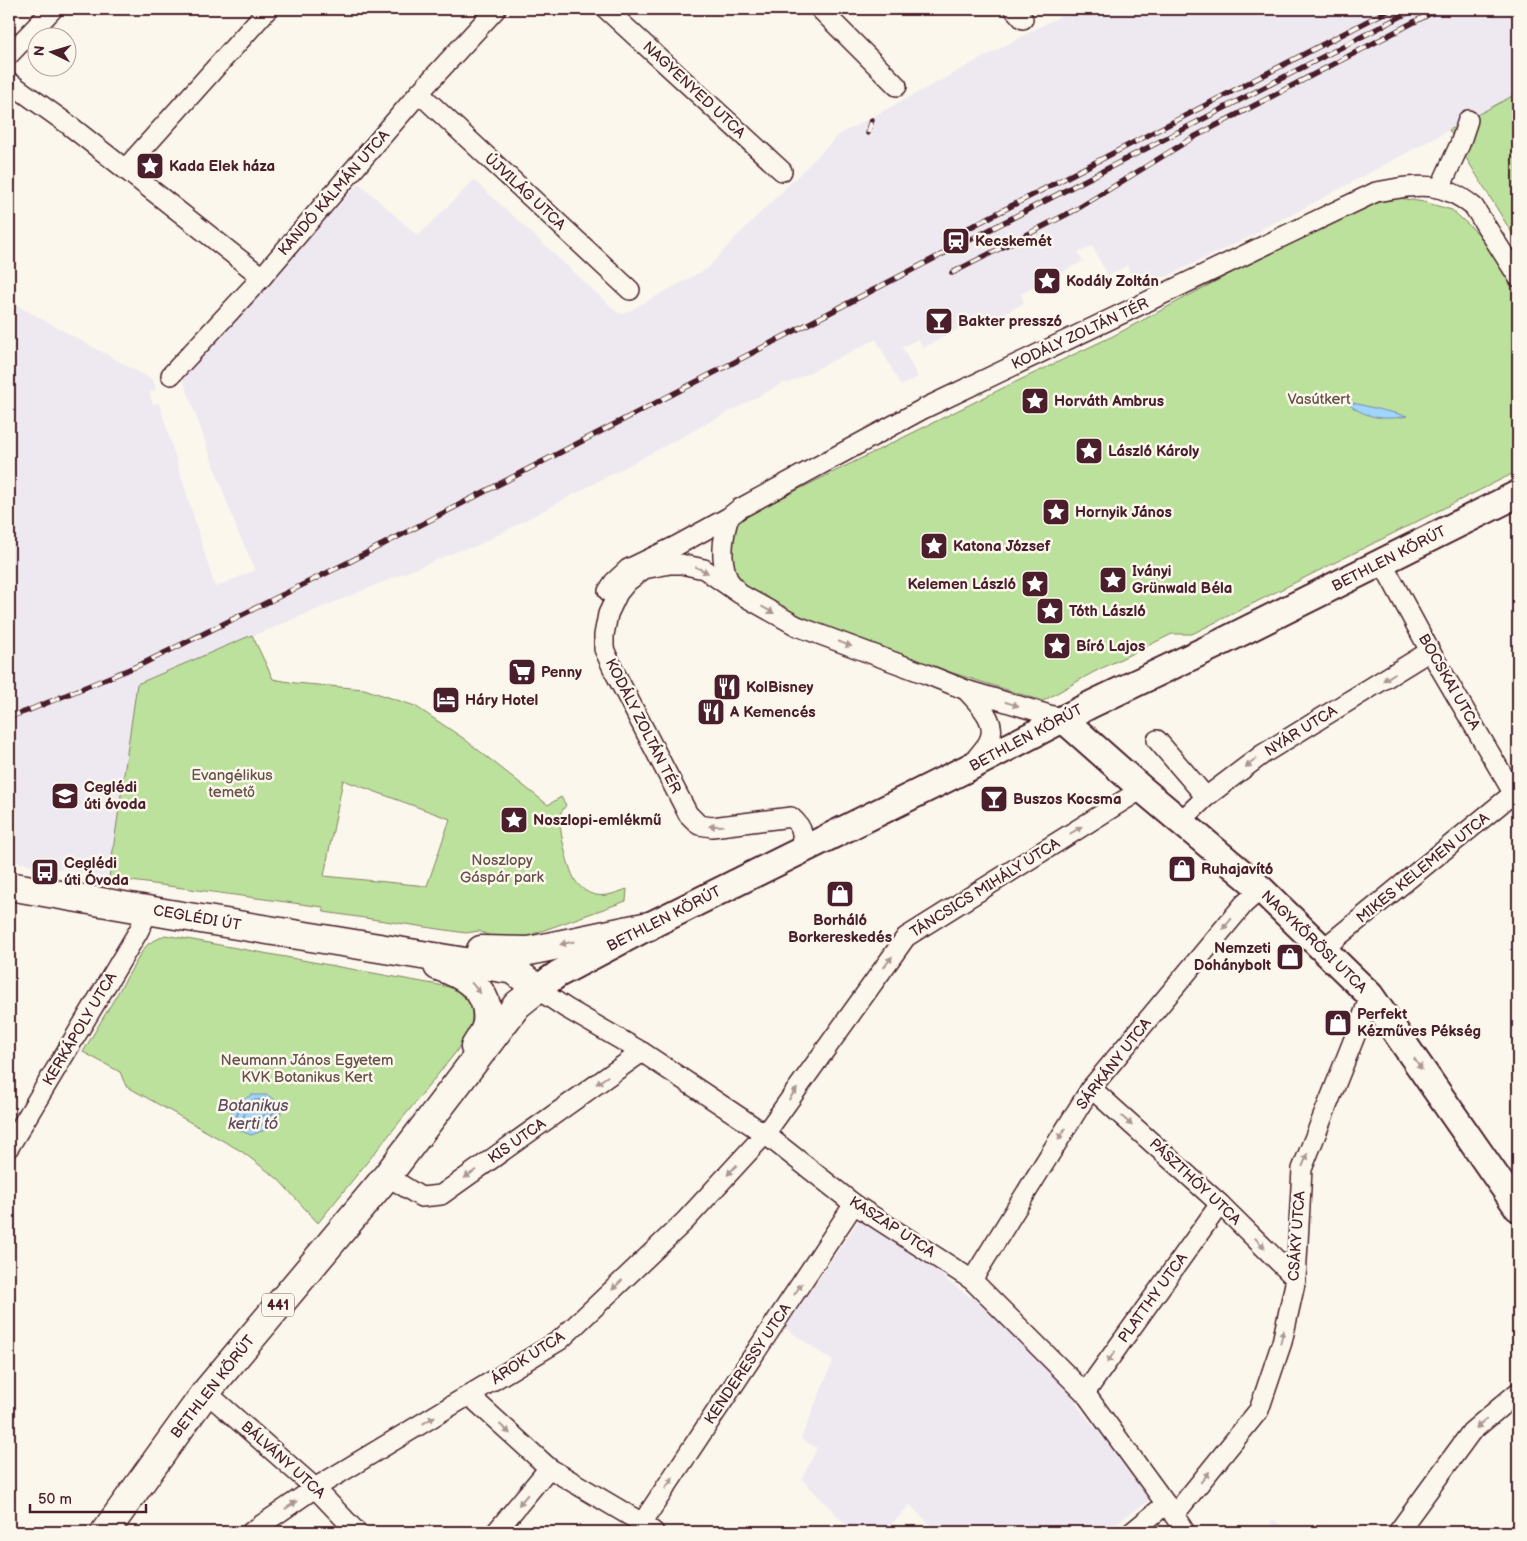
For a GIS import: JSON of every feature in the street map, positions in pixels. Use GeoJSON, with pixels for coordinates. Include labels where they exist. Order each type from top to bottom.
{"type":"FeatureCollection","features":[{"type":"Feature","properties":{"kind":"main road","name":"CEGLÉDI ÚT"},"geometry":{"type":"LineString","coordinates":[[9,886],[385,948]]}},
{"type":"Feature","properties":{"kind":"main road"},"geometry":{"type":"LineString","coordinates":[[385,948],[529,950],[649,926]]}},
{"type":"Feature","properties":{"kind":"main road"},"geometry":{"type":"LineString","coordinates":[[385,948],[514,970],[538,989]]}},
{"type":"Feature","properties":{"kind":"main road"},"geometry":{"type":"LineString","coordinates":[[385,948],[443,968],[471,982],[480,991],[486,1007],[487,1024],[457,1083]]}},
{"type":"Feature","properties":{"kind":"main road","name":"441"},"geometry":{"type":"LineString","coordinates":[[457,1083],[517,1005],[538,989]]}},
{"type":"Feature","properties":{"kind":"main road","name":"BETHLEN KÖRÚT"},"geometry":{"type":"LineString","coordinates":[[106,1532],[206,1392],[387,1176],[457,1083]]}},
{"type":"Feature","properties":{"kind":"street"},"geometry":{"type":"LineString","coordinates":[[9,55],[52,9]]}},
{"type":"Feature","properties":{"kind":"street"},"geometry":{"type":"LineString","coordinates":[[125,169],[268,9]]}},
{"type":"Feature","properties":{"kind":"street","name":"KANDÓ KÁLMÁN UTCA"},"geometry":{"type":"LineString","coordinates":[[171,375],[262,277],[419,93],[496,9]]}},
{"type":"Feature","properties":{"kind":"street","name":"NAGYENYED UTCA"},"geometry":{"type":"LineString","coordinates":[[606,9],[782,171]]}},
{"type":"Feature","properties":{"kind":"street"},"geometry":{"type":"LineString","coordinates":[[820,9],[897,86]]}},
{"type":"Feature","properties":{"kind":"street"},"geometry":{"type":"LineString","coordinates":[[9,82],[69,125],[262,277]]}},
{"type":"Feature","properties":{"kind":"street","name":"ÚJVILÁG UTCA"},"geometry":{"type":"LineString","coordinates":[[419,93],[630,290]]}},
{"type":"Feature","properties":{"kind":"street"},"geometry":{"type":"LineString","coordinates":[[1440,188],[1460,144],[1468,120]]}},
{"type":"Feature","properties":{"kind":"street","name":"KODÁLY ZOLTÁN TÉR"},"geometry":{"type":"LineString","coordinates":[[642,750],[600,664],[596,648],[596,634],[601,606],[614,582],[628,569],[676,546],[729,517],[739,509],[932,405],[1376,192],[1422,185],[1440,188],[1465,199],[1474,207],[1518,277]]}},
{"type":"Feature","properties":{"kind":"street","name":"BETHLEN KÖRÚT"},"geometry":{"type":"LineString","coordinates":[[538,989],[558,974],[649,926],[1518,494]]}},
{"type":"Feature","properties":{"kind":"street"},"geometry":{"type":"LineString","coordinates":[[729,517],[724,536],[723,562],[727,578],[733,590],[797,626],[966,690],[1063,719]]}},
{"type":"Feature","properties":{"kind":"street","name":"KODÁLY ZOLTÁN TÉR"},"geometry":{"type":"LineString","coordinates":[[676,546],[651,567],[626,582],[618,593],[608,614],[604,635],[604,649],[688,814],[698,825],[712,827],[765,822],[791,817],[800,825],[803,838],[798,853]]}},
{"type":"Feature","properties":{"kind":"street","name":"BOCSKAI UTCA"},"geometry":{"type":"LineString","coordinates":[[1382,562],[1430,651],[1517,792]]}},
{"type":"Feature","properties":{"kind":"street","name":"KODÁLY ZOLTÁN TÉR"},"geometry":{"type":"LineString","coordinates":[[608,591],[623,579],[651,567],[676,564],[691,565],[704,569],[733,590]]}},
{"type":"Feature","properties":{"kind":"street","name":"NYÁR UTCA"},"geometry":{"type":"LineString","coordinates":[[1180,822],[1206,797],[1263,754],[1430,651]]}},
{"type":"Feature","properties":{"kind":"street"},"geometry":{"type":"LineString","coordinates":[[966,690],[989,718],[992,730],[988,743],[966,769]]}},
{"type":"Feature","properties":{"kind":"street","name":"NAGYKŐRÖSI UTCA"},"geometry":{"type":"LineString","coordinates":[[1063,719],[1180,822],[1261,889],[1370,995],[1518,1208]]}},
{"type":"Feature","properties":{"kind":"street"},"geometry":{"type":"LineString","coordinates":[[1157,740],[1206,797]]}},
{"type":"Feature","properties":{"kind":"street","name":"TÁNCSICS MIHÁLY UTCA"},"geometry":{"type":"LineString","coordinates":[[765,1134],[906,937],[1142,789]]}},
{"type":"Feature","properties":{"kind":"street","name":"MIKES KELEMEN UTCA"},"geometry":{"type":"LineString","coordinates":[[1323,950],[1517,792]]}},
{"type":"Feature","properties":{"kind":"street","name":"SÁRKÁNY UTCA"},"geometry":{"type":"LineString","coordinates":[[972,1280],[1091,1088],[1244,904],[1261,889]]}},
{"type":"Feature","properties":{"kind":"street","name":"KERKÁPOLY UTCA"},"geometry":{"type":"LineString","coordinates":[[9,1147],[138,932],[149,910]]}},
{"type":"Feature","properties":{"kind":"street","name":"KASZAP UTCA"},"geometry":{"type":"LineString","coordinates":[[538,989],[566,1008],[642,1052],[765,1134],[854,1204],[972,1280],[1086,1393],[1185,1532]]}},
{"type":"Feature","properties":{"kind":"street","name":"CSÁKY UTCA"},"geometry":{"type":"LineString","coordinates":[[1132,1532],[1170,1510],[1259,1410],[1282,1342],[1296,1279],[1302,1169],[1370,995]]}},
{"type":"Feature","properties":{"kind":"street","name":"KIS UTCA"},"geometry":{"type":"LineString","coordinates":[[387,1176],[421,1197],[441,1195],[642,1052]]}},
{"type":"Feature","properties":{"kind":"street","name":"PÁSZTHÓY UTCA"},"geometry":{"type":"LineString","coordinates":[[1091,1088],[1220,1204],[1296,1279]]}},
{"type":"Feature","properties":{"kind":"street","name":"ÁROK UTCA"},"geometry":{"type":"LineString","coordinates":[[251,1532],[315,1488],[560,1340],[684,1220],[765,1134]]}},
{"type":"Feature","properties":{"kind":"street","name":"KENDERESSY UTCA"},"geometry":{"type":"LineString","coordinates":[[648,1528],[854,1204]]}},
{"type":"Feature","properties":{"kind":"street","name":"PLATTHY UTCA"},"geometry":{"type":"LineString","coordinates":[[1086,1393],[1220,1204]]}},
{"type":"Feature","properties":{"kind":"street","name":"BÁLVÁNY UTCA"},"geometry":{"type":"LineString","coordinates":[[206,1392],[315,1488],[357,1532]]}},
{"type":"Feature","properties":{"kind":"street"},"geometry":{"type":"LineString","coordinates":[[1398,1532],[1471,1432],[1518,1392]]}},
{"type":"Feature","properties":{"kind":"street"},"geometry":{"type":"LineString","coordinates":[[470,1396],[549,1468],[648,1528]]}},
{"type":"Feature","properties":{"kind":"street"},"geometry":{"type":"LineString","coordinates":[[496,1532],[549,1468]]}},
{"type":"Feature","properties":{"kind":"shaded area"},"geometry":{"type":"Polygon","coordinates":[[[1073,9],[1518,9],[1518,93],[1291,215],[1261,229],[1262,231],[1161,279],[1153,279],[1146,284],[1134,283],[1127,266],[1108,276],[1092,246],[1078,253],[1083,261],[1021,294],[1024,303],[987,323],[983,316],[923,348],[918,339],[902,347],[918,377],[901,386],[876,339],[787,384],[785,382],[475,547],[463,549],[137,684],[109,878],[9,861],[9,301],[153,380],[156,390],[149,392],[153,404],[159,403],[215,587],[256,570],[237,530],[182,377],[359,183],[418,236],[474,180],[617,312],[623,314],[707,269],[735,238],[840,134],[1073,9]]]}},
{"type":"Feature","properties":{"kind":"shaded area"},"geometry":{"type":"Polygon","coordinates":[[[861,1217],[946,1274],[943,1277],[970,1297],[973,1294],[1078,1401],[1075,1403],[1094,1427],[1097,1425],[1150,1500],[1103,1532],[938,1532],[910,1505],[884,1532],[853,1532],[802,1479],[817,1448],[801,1439],[833,1361],[785,1328],[861,1217]]]}},
{"type":"Feature","properties":{"kind":"shaded area"},"geometry":{"type":"Polygon","coordinates":[[[1273,1520],[1292,1532],[1266,1532],[1273,1520]]]}},
{"type":"Feature","properties":{"kind":"green space"},"geometry":{"type":"Polygon","coordinates":[[[1518,93],[1518,243],[1449,130],[1518,93]]]}},
{"type":"Feature","properties":{"kind":"green space","name":"Vasútkert"},"geometry":{"type":"Polygon","coordinates":[[[1399,198],[1424,202],[1452,210],[1483,238],[1518,298],[1518,471],[1192,634],[1172,634],[1092,673],[1043,701],[953,673],[830,628],[750,595],[734,580],[730,538],[741,518],[1005,387],[1113,336],[1248,264],[1371,204],[1399,198]]]}},
{"type":"Feature","properties":{"kind":"green space"},"geometry":{"type":"Polygon","coordinates":[[[252,635],[273,679],[295,683],[364,689],[415,706],[463,738],[548,805],[561,797],[566,805],[560,815],[562,839],[577,883],[586,891],[596,895],[608,895],[627,889],[626,901],[533,934],[528,938],[490,936],[479,931],[466,933],[324,912],[323,907],[109,878],[137,684],[252,635]],[[343,780],[324,876],[427,886],[450,819],[343,780]]]}},
{"type":"Feature","properties":{"kind":"green space","name":"Neumann János Egyetem KVK Botanikus Kert"},"geometry":{"type":"Polygon","coordinates":[[[165,935],[455,988],[469,996],[472,1020],[456,1052],[318,1223],[278,1179],[241,1151],[126,1086],[120,1072],[83,1052],[143,950],[148,944],[165,935]]]}},
{"type":"Feature","properties":{"kind":"water"},"geometry":{"type":"Polygon","coordinates":[[[1345,401],[1407,416],[1375,417],[1359,411],[1345,401]]]}},
{"type":"Feature","properties":{"kind":"water","name":"Botanikus kerti tó"},"geometry":{"type":"Polygon","coordinates":[[[251,1095],[267,1095],[279,1102],[281,1114],[265,1130],[251,1135],[230,1126],[230,1120],[232,1111],[251,1095]]]}},
{"type":"Feature","properties":{"kind":"railway"},"geometry":{"type":"LineString","coordinates":[[959,233],[1391,9]]}},
{"type":"Feature","properties":{"kind":"railway"},"geometry":{"type":"LineString","coordinates":[[9,717],[142,664],[349,562],[1415,9]]}},
{"type":"Feature","properties":{"kind":"railway"},"geometry":{"type":"LineString","coordinates":[[952,273],[1077,209],[1194,137],[1439,9]]}},
{"type":"Feature","properties":{"kind":"railway"},"geometry":{"type":"LineString","coordinates":[[868,133],[872,120]]}},
{"type":"Feature","properties":{"kind":"place","name":"Kada Elek háza"},"geometry":{"type":"Point","coordinates":[150,166]}},
{"type":"Feature","properties":{"kind":"place","name":"Kecskemét"},"geometry":{"type":"Point","coordinates":[956,241]}},
{"type":"Feature","properties":{"kind":"place","name":"Kodály Zoltán"},"geometry":{"type":"Point","coordinates":[1047,281]}},
{"type":"Feature","properties":{"kind":"place","name":"Bakter presszó"},"geometry":{"type":"Point","coordinates":[939,321]}},
{"type":"Feature","properties":{"kind":"place","name":"Horváth Ambrus"},"geometry":{"type":"Point","coordinates":[1035,401]}},
{"type":"Feature","properties":{"kind":"place","name":"László Károly"},"geometry":{"type":"Point","coordinates":[1089,451]}},
{"type":"Feature","properties":{"kind":"place","name":"Hornyik János"},"geometry":{"type":"Point","coordinates":[1056,512]}},
{"type":"Feature","properties":{"kind":"place","name":"Katona József"},"geometry":{"type":"Point","coordinates":[934,546]}},
{"type":"Feature","properties":{"kind":"place","name":"Iványi Grünwald Béla"},"geometry":{"type":"Point","coordinates":[1113,580]}},
{"type":"Feature","properties":{"kind":"place","name":"Kelemen László"},"geometry":{"type":"Point","coordinates":[1035,584]}},
{"type":"Feature","properties":{"kind":"place","name":"Tóth László"},"geometry":{"type":"Point","coordinates":[1050,611]}},
{"type":"Feature","properties":{"kind":"place","name":"Bíró Lajos"},"geometry":{"type":"Point","coordinates":[1057,646]}},
{"type":"Feature","properties":{"kind":"place","name":"Penny"},"geometry":{"type":"Point","coordinates":[522,672]}},
{"type":"Feature","properties":{"kind":"place","name":"KolBisney"},"geometry":{"type":"Point","coordinates":[727,687]}},
{"type":"Feature","properties":{"kind":"place","name":"Háry Hotel"},"geometry":{"type":"Point","coordinates":[446,700]}},
{"type":"Feature","properties":{"kind":"place","name":"A Kemencés"},"geometry":{"type":"Point","coordinates":[711,712]}},
{"type":"Feature","properties":{"kind":"place","name":"Ceglédi úti óvoda"},"geometry":{"type":"Point","coordinates":[65,796]}},
{"type":"Feature","properties":{"kind":"place","name":"Buszos Kocsma"},"geometry":{"type":"Point","coordinates":[994,799]}},
{"type":"Feature","properties":{"kind":"place","name":"Noszlopi-emlékmű"},"geometry":{"type":"Point","coordinates":[514,820]}},
{"type":"Feature","properties":{"kind":"place","name":"Ruhajavító"},"geometry":{"type":"Point","coordinates":[1182,869]}},
{"type":"Feature","properties":{"kind":"place","name":"Ceglédi úti Óvoda"},"geometry":{"type":"Point","coordinates":[45,872]}},
{"type":"Feature","properties":{"kind":"place","name":"Borháló Borkereskedés"},"geometry":{"type":"Point","coordinates":[840,894]}},
{"type":"Feature","properties":{"kind":"place","name":"Nemzeti Dohánybolt"},"geometry":{"type":"Point","coordinates":[1290,957]}},
{"type":"Feature","properties":{"kind":"place","name":"Perfekt Kézműves Pékség"},"geometry":{"type":"Point","coordinates":[1338,1023]}},
{"type":"Feature","properties":{"kind":"park label","name":"Evangélikus temető"},"geometry":{"type":"Point","coordinates":[232,784]}},
{"type":"Feature","properties":{"kind":"park label","name":"Noszlopy Gáspár park"},"geometry":{"type":"Point","coordinates":[502,868]}}]}
